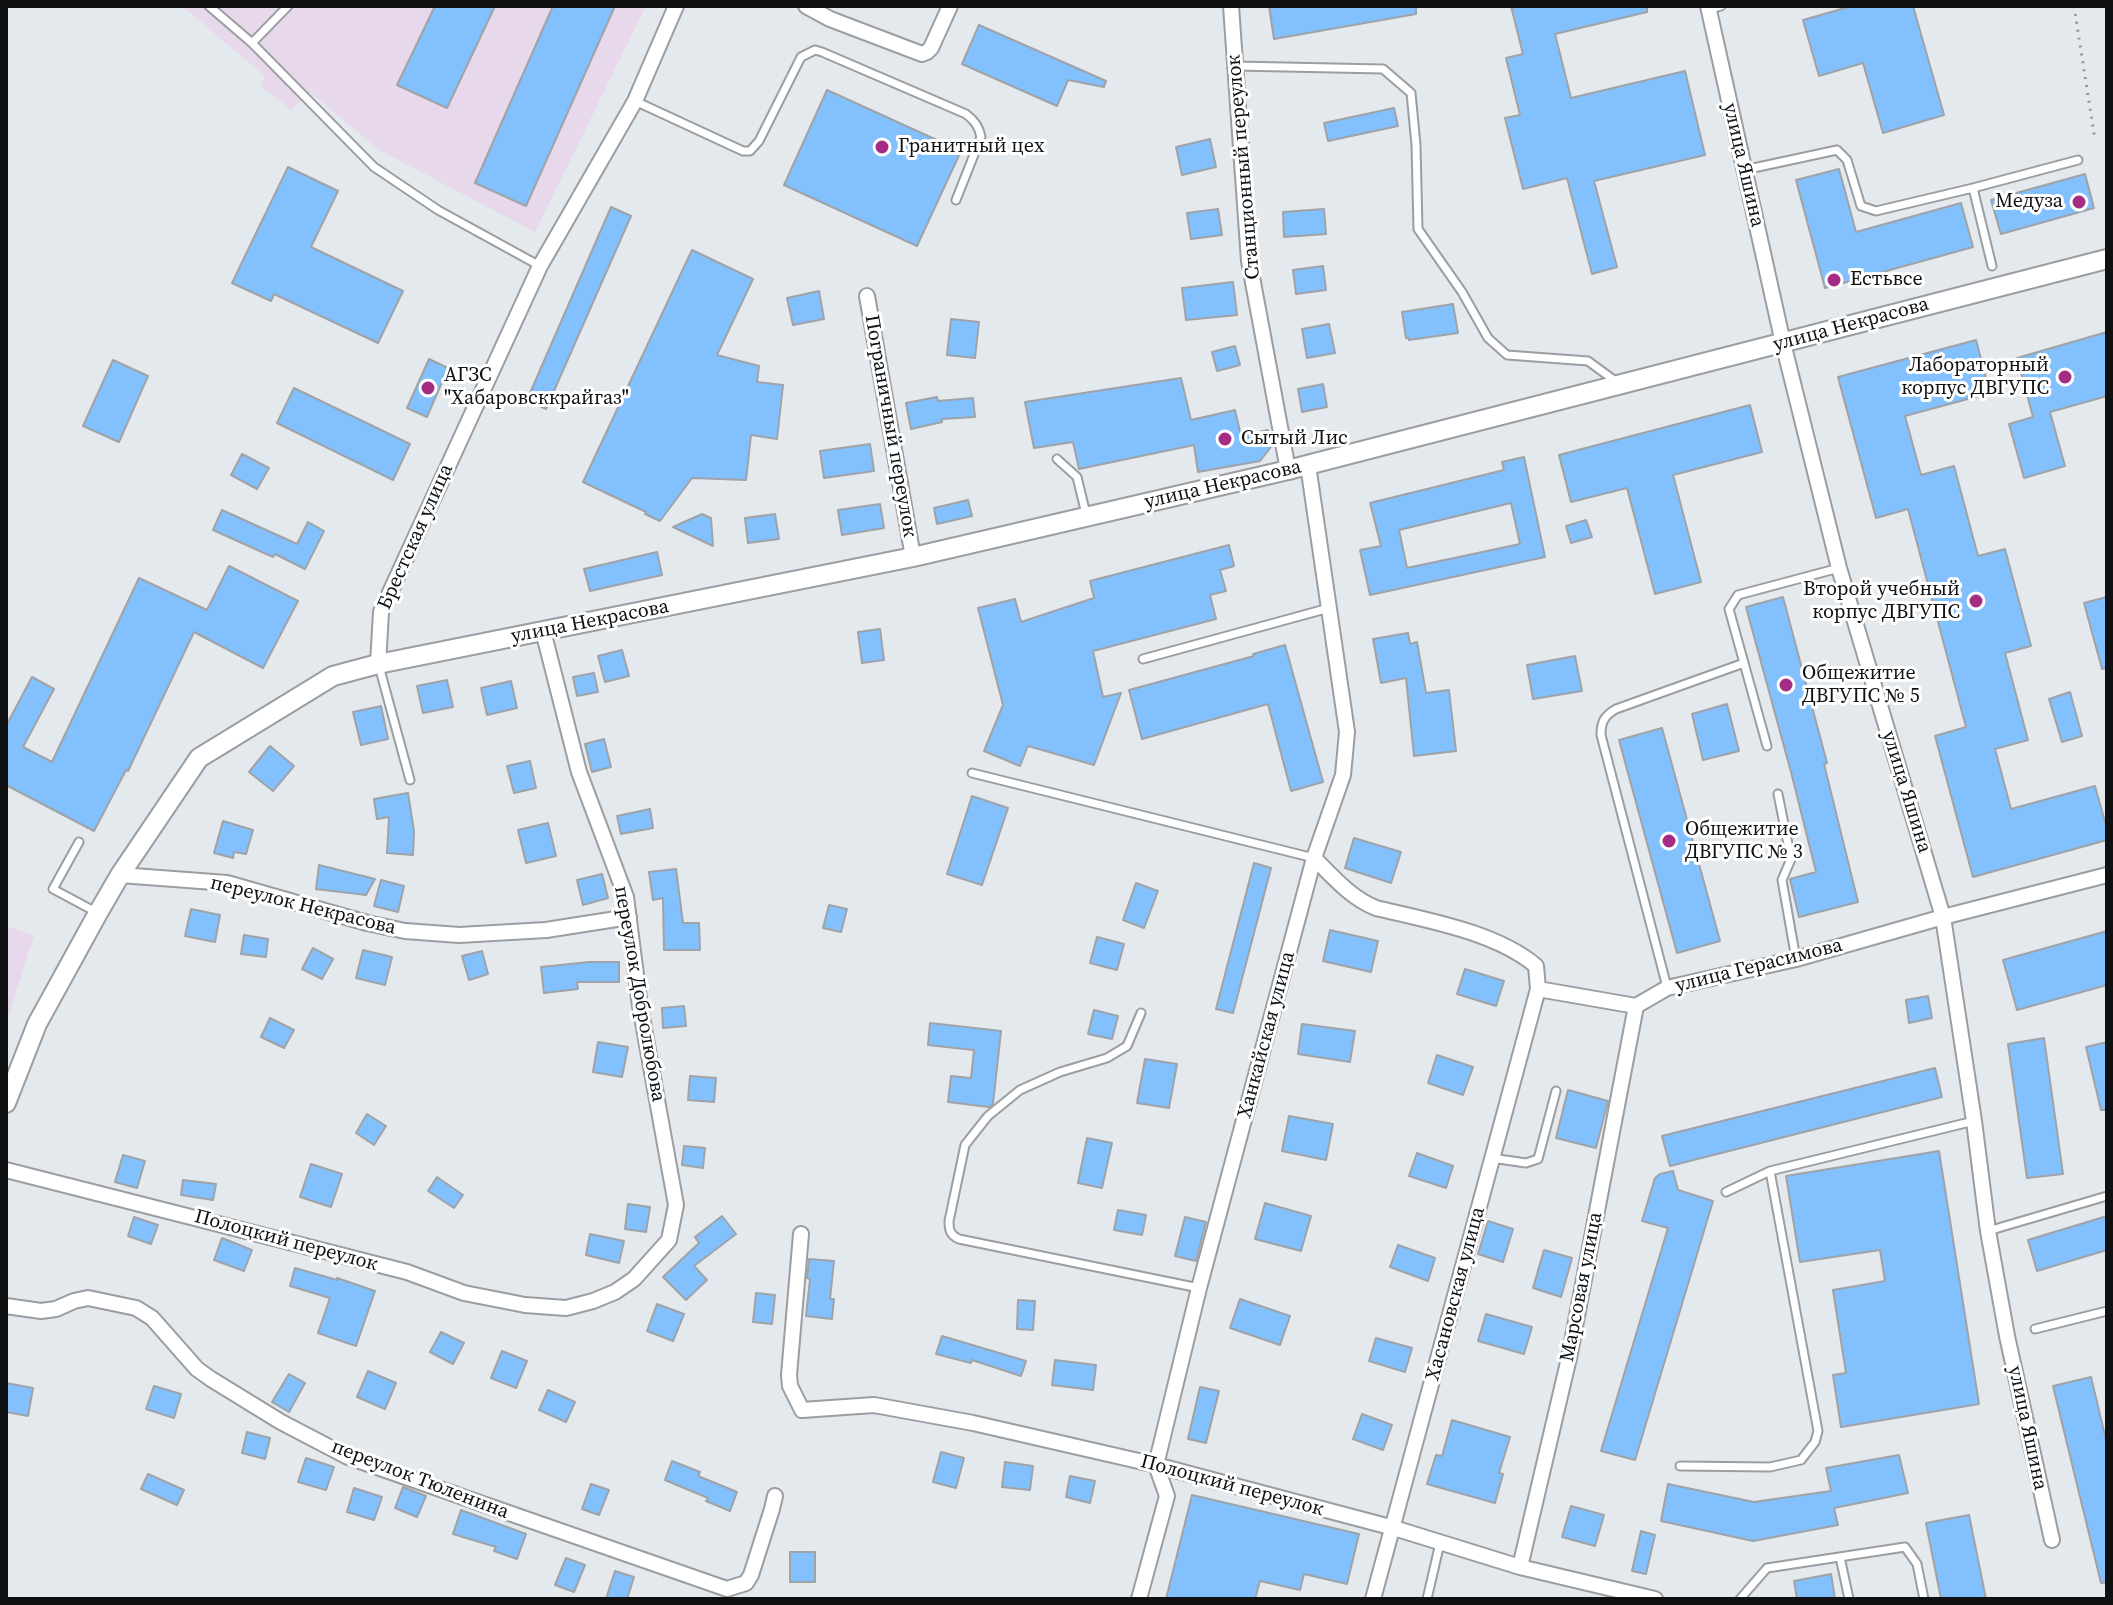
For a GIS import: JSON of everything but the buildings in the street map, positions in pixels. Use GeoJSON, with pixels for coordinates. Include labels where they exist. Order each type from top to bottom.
{"type":"FeatureCollection","features":[{"type":"Feature","properties":{"kind":"street","name":"Брестская улица"},"geometry":{"type":"LineString","coordinates":[[378,664],[381,612],[540,266],[635,101],[676,6]]}},
{"type":"Feature","properties":{"kind":"street"},"geometry":{"type":"LineString","coordinates":[[806,6],[830,19],[922,54],[931,48],[950,6]]}},
{"type":"Feature","properties":{"kind":"street","name":"Станционный переулок"},"geometry":{"type":"LineString","coordinates":[[1231,6],[1249,261],[1288,470]]}},
{"type":"Feature","properties":{"kind":"street","name":"улица Яшина"},"geometry":{"type":"LineString","coordinates":[[1713,7],[1744,170],[1839,568],[1943,917],[1988,1231],[2007,1336],[2052,1540]]}},
{"type":"Feature","properties":{"kind":"street","name":"улица Некрасова"},"geometry":{"type":"LineString","coordinates":[[378,664],[913,557],[1288,470],[2107,259]]}},
{"type":"Feature","properties":{"kind":"street","name":"Пограничный переулок"},"geometry":{"type":"LineString","coordinates":[[867,296],[913,557]]}},
{"type":"Feature","properties":{"kind":"street","name":"Ханкайская улица"},"geometry":{"type":"LineString","coordinates":[[1139,1599],[1167,1496],[1156,1465],[1199,1288],[1314,858],[1343,775],[1347,732],[1308,465]]}},
{"type":"Feature","properties":{"kind":"street","name":"переулок Добролюбова"},"geometry":{"type":"LineString","coordinates":[[543,631],[579,772],[626,897],[640,1006],[676,1205],[669,1240],[634,1279],[615,1292],[566,1308]]}},
{"type":"Feature","properties":{"kind":"street"},"geometry":{"type":"LineString","coordinates":[[6,1103],[37,1024],[98,913],[199,758],[333,676],[378,664]]}},
{"type":"Feature","properties":{"kind":"street"},"geometry":{"type":"LineString","coordinates":[[1314,858],[1364,904],[1464,929],[1524,956],[1536,966],[1538,989],[1636,1006]]}},
{"type":"Feature","properties":{"kind":"street","name":"переулок Некрасова"},"geometry":{"type":"LineString","coordinates":[[120,875],[227,883],[367,923],[418,932],[459,935],[546,930],[629,917]]}},
{"type":"Feature","properties":{"kind":"street","name":"улица Герасимова"},"geometry":{"type":"LineString","coordinates":[[1636,1006],[1667,988],[1796,959],[2107,875]]}},
{"type":"Feature","properties":{"kind":"street","name":"Хасановская улица"},"geometry":{"type":"LineString","coordinates":[[1373,1599],[1538,989]]}},
{"type":"Feature","properties":{"kind":"street","name":"Марсовая улица"},"geometry":{"type":"LineString","coordinates":[[1520,1567],[1569,1358],[1636,1006]]}},
{"type":"Feature","properties":{"kind":"street","name":"Полоцкий переулок"},"geometry":{"type":"LineString","coordinates":[[6,1170],[407,1272],[464,1293],[525,1305],[566,1308]]}},
{"type":"Feature","properties":{"kind":"street","name":"Полоцкий переулок"},"geometry":{"type":"LineString","coordinates":[[801,1234],[789,1375],[790,1386],[802,1410],[874,1405],[973,1423],[1156,1465],[1394,1528],[1520,1567],[1655,1599]]}},
{"type":"Feature","properties":{"kind":"street","name":"переулок Тюленина"},"geometry":{"type":"LineString","coordinates":[[6,1306],[41,1311],[88,1298],[136,1308],[152,1318],[197,1369],[211,1379],[281,1422],[348,1457],[727,1589],[746,1583],[751,1575],[775,1496]]}},
{"type":"Feature","properties":{"kind":"lane"},"geometry":{"type":"LineString","coordinates":[[209,6],[252,43],[374,167],[438,210],[540,266]]}},
{"type":"Feature","properties":{"kind":"lane"},"geometry":{"type":"LineString","coordinates":[[252,43],[288,6]]}},
{"type":"Feature","properties":{"kind":"lane"},"geometry":{"type":"LineString","coordinates":[[635,101],[743,151],[750,151],[759,141],[801,57],[815,50],[822,52],[966,114],[973,120],[981,137],[956,200]]}},
{"type":"Feature","properties":{"kind":"lane"},"geometry":{"type":"LineString","coordinates":[[1235,66],[1383,69],[1411,93],[1418,229],[1462,292],[1488,338],[1507,355],[1588,361],[1620,385]]}},
{"type":"Feature","properties":{"kind":"lane"},"geometry":{"type":"LineString","coordinates":[[1744,170],[1837,150],[1847,160],[1861,206],[1876,211],[2078,160]]}},
{"type":"Feature","properties":{"kind":"lane"},"geometry":{"type":"LineString","coordinates":[[1973,188],[1992,266]]}},
{"type":"Feature","properties":{"kind":"lane"},"geometry":{"type":"LineString","coordinates":[[1057,459],[1077,477],[1086,517]]}},
{"type":"Feature","properties":{"kind":"lane"},"geometry":{"type":"LineString","coordinates":[[1767,746],[1729,609],[1738,595],[1839,568]]}},
{"type":"Feature","properties":{"kind":"lane"},"geometry":{"type":"LineString","coordinates":[[1143,659],[1329,608]]}},
{"type":"Feature","properties":{"kind":"lane"},"geometry":{"type":"LineString","coordinates":[[1667,988],[1601,735],[1601,724],[1606,715],[1616,709],[1744,663]]}},
{"type":"Feature","properties":{"kind":"lane"},"geometry":{"type":"LineString","coordinates":[[378,664],[410,780]]}},
{"type":"Feature","properties":{"kind":"lane"},"geometry":{"type":"LineString","coordinates":[[972,773],[1314,858]]}},
{"type":"Feature","properties":{"kind":"lane"},"geometry":{"type":"LineString","coordinates":[[1778,794],[1791,859],[1782,880],[1796,959]]}},
{"type":"Feature","properties":{"kind":"lane"},"geometry":{"type":"LineString","coordinates":[[79,842],[53,889],[98,913]]}},
{"type":"Feature","properties":{"kind":"lane"},"geometry":{"type":"LineString","coordinates":[[1141,1013],[1127,1046],[1107,1058],[1060,1072],[1020,1090],[988,1116],[965,1145],[949,1230],[959,1239],[1199,1288]]}},
{"type":"Feature","properties":{"kind":"lane"},"geometry":{"type":"LineString","coordinates":[[1492,1158],[1526,1163],[1538,1159],[1556,1091]]}},
{"type":"Feature","properties":{"kind":"lane"},"geometry":{"type":"LineString","coordinates":[[1726,1192],[1770,1171],[1974,1121]]}},
{"type":"Feature","properties":{"kind":"lane"},"geometry":{"type":"LineString","coordinates":[[1680,1466],[1770,1467],[1801,1460],[1818,1436],[1770,1171]]}},
{"type":"Feature","properties":{"kind":"lane"},"geometry":{"type":"LineString","coordinates":[[1988,1231],[2107,1196]]}},
{"type":"Feature","properties":{"kind":"lane"},"geometry":{"type":"LineString","coordinates":[[2035,1329],[2107,1311]]}},
{"type":"Feature","properties":{"kind":"lane"},"geometry":{"type":"LineString","coordinates":[[1427,1599],[1440,1543]]}},
{"type":"Feature","properties":{"kind":"lane"},"geometry":{"type":"LineString","coordinates":[[1740,1599],[1767,1568],[1905,1547],[1917,1564],[1924,1599]]}},
{"type":"Feature","properties":{"kind":"lane"},"geometry":{"type":"LineString","coordinates":[[1840,1557],[1849,1599]]}},
{"type":"Feature","properties":{"kind":"path"},"geometry":{"type":"LineString","coordinates":[[2074,6],[2095,140]]}},
{"type":"Feature","properties":{"kind":"shaded area"},"geometry":{"type":"Polygon","coordinates":[[[182,6],[646,6],[535,232],[379,150],[310,92],[291,110],[261,86],[265,76],[182,6]]]}},
{"type":"Feature","properties":{"kind":"shaded area"},"geometry":{"type":"Polygon","coordinates":[[[6,926],[34,935],[6,1024],[6,926]]]}},
{"type":"Feature","properties":{"kind":"place","name":"Гранитный цех"},"geometry":{"type":"Point","coordinates":[882,147]}},
{"type":"Feature","properties":{"kind":"place","name":"Медуза"},"geometry":{"type":"Point","coordinates":[2079,202]}},
{"type":"Feature","properties":{"kind":"place","name":"Естьвсе"},"geometry":{"type":"Point","coordinates":[1834,280]}},
{"type":"Feature","properties":{"kind":"place","name":"Лабораторный корпус ДВГУПС"},"geometry":{"type":"Point","coordinates":[2065,377]}},
{"type":"Feature","properties":{"kind":"place","name":"АГЗС \"Хабаровсккрайгаз\""},"geometry":{"type":"Point","coordinates":[428,388]}},
{"type":"Feature","properties":{"kind":"place","name":"Сытый Лис"},"geometry":{"type":"Point","coordinates":[1225,439]}},
{"type":"Feature","properties":{"kind":"place","name":"Второй учебный корпус ДВГУПС"},"geometry":{"type":"Point","coordinates":[1976,601]}},
{"type":"Feature","properties":{"kind":"place","name":"Общежитие ДВГУПС № 5"},"geometry":{"type":"Point","coordinates":[1786,685]}},
{"type":"Feature","properties":{"kind":"place","name":"Общежитие ДВГУПС № 3"},"geometry":{"type":"Point","coordinates":[1669,841]}}]}
